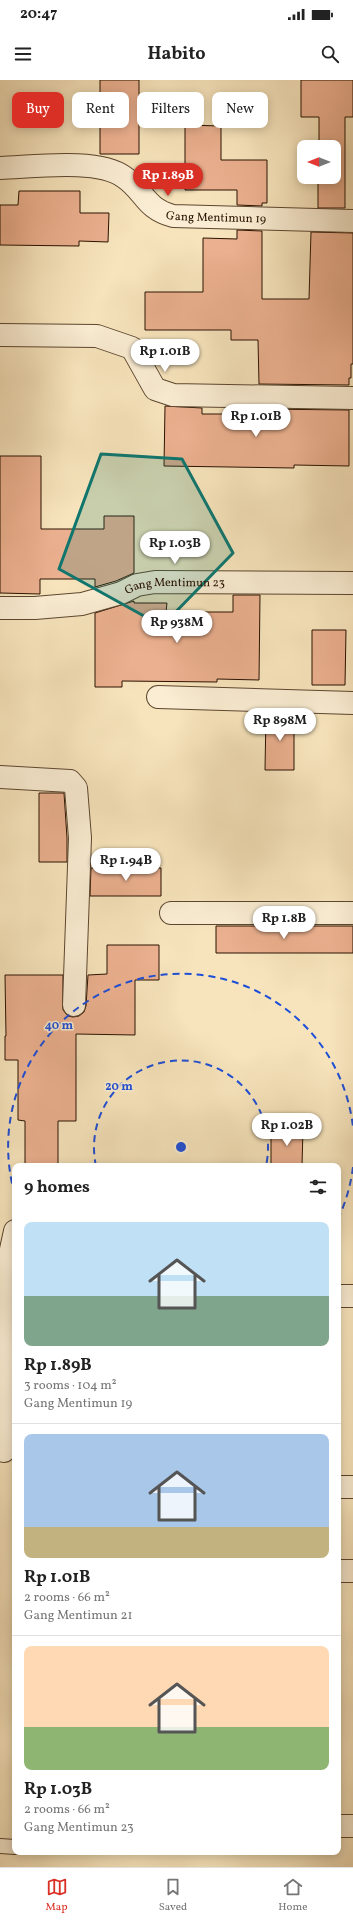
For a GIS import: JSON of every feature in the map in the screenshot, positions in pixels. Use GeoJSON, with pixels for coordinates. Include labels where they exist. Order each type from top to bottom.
{"type":"FeatureCollection","features":[{"type":"Feature","properties":{"kind":"street","name":"Gang Mentimun 19"},"geometry":{"type":"LineString","coordinates":[[0,168],[85,166],[104,168],[124,177],[159,212],[173,216],[353,221]]}},
{"type":"Feature","properties":{"kind":"street"},"geometry":{"type":"LineString","coordinates":[[0,335],[97,336],[132,348],[155,390],[173,395],[353,398]]}},
{"type":"Feature","properties":{"kind":"street","name":"Gang Mentimun 23"},"geometry":{"type":"LineString","coordinates":[[0,608],[35,608],[82,604],[122,593],[137,585],[154,582],[353,583]]}},
{"type":"Feature","properties":{"kind":"street"},"geometry":{"type":"LineString","coordinates":[[158,697],[353,703]]}},
{"type":"Feature","properties":{"kind":"street"},"geometry":{"type":"LineString","coordinates":[[0,777],[70,781],[76,788],[80,838],[74,1005]]}},
{"type":"Feature","properties":{"kind":"street"},"geometry":{"type":"LineString","coordinates":[[171,913],[353,913]]}},
{"type":"Feature","properties":{"kind":"street"},"geometry":{"type":"LineString","coordinates":[[6,1452],[10,1254],[12,1245]]}},
{"type":"Feature","properties":{"kind":"street"},"geometry":{"type":"LineString","coordinates":[[341,1296],[353,1296]]}},
{"type":"Feature","properties":{"kind":"street"},"geometry":{"type":"LineString","coordinates":[[341,1487],[353,1487]]}},
{"type":"Feature","properties":{"kind":"street"},"geometry":{"type":"LineString","coordinates":[[341,1571],[353,1571]]}},
{"type":"Feature","properties":{"kind":"street"},"geometry":{"type":"LineString","coordinates":[[341,1826],[353,1826]]}},
{"type":"Feature","properties":{"kind":"lane"},"geometry":{"type":"LineString","coordinates":[[0,1846],[12,1847]]}},
{"type":"Feature","properties":{"kind":"highlighted area"},"geometry":{"type":"Polygon","coordinates":[[[101,454],[182,459],[233,553],[162,626],[59,569],[101,454]]]}},
{"type":"Feature","properties":{"kind":"building"},"geometry":{"type":"Polygon","coordinates":[[[100,80],[139,80],[139,92],[137,92],[137,128],[139,128],[139,154],[100,154],[100,128],[129,128],[129,92],[100,92],[100,80]]]}},
{"type":"Feature","properties":{"kind":"building"},"geometry":{"type":"Polygon","coordinates":[[[301,80],[353,80],[353,117],[345,117],[345,208],[318,208],[318,184],[341,184],[341,140],[319,140],[319,117],[301,117],[301,80]]]}},
{"type":"Feature","properties":{"kind":"building"},"geometry":{"type":"Polygon","coordinates":[[[204,126],[212,126],[212,128],[221,128],[221,160],[267,160],[267,203],[262,203],[262,206],[237,205],[237,190],[185,190],[185,128],[204,128],[204,126]]]}},
{"type":"Feature","properties":{"kind":"building"},"geometry":{"type":"Polygon","coordinates":[[[19,191],[80,191],[80,213],[109,213],[108,242],[79,241],[79,246],[0,245],[0,205],[18,205],[19,191]]]}},
{"type":"Feature","properties":{"kind":"building"},"geometry":{"type":"Polygon","coordinates":[[[237,230],[262,231],[262,299],[309,299],[311,232],[353,233],[353,364],[351,364],[351,378],[349,378],[349,385],[259,384],[258,340],[231,340],[231,330],[145,330],[145,292],[203,292],[203,238],[237,239],[237,230]]]}},
{"type":"Feature","properties":{"kind":"building"},"geometry":{"type":"Polygon","coordinates":[[[165,406],[202,408],[202,414],[258,414],[258,409],[349,410],[349,466],[294,465],[294,468],[164,466],[165,406]]]}},
{"type":"Feature","properties":{"kind":"building"},"geometry":{"type":"Polygon","coordinates":[[[0,456],[41,456],[41,529],[104,529],[104,516],[134,516],[134,573],[116,581],[95,587],[95,579],[40,579],[40,594],[0,593],[0,456]]]}},
{"type":"Feature","properties":{"kind":"building"},"geometry":{"type":"Polygon","coordinates":[[[233,595],[260,595],[259,680],[217,679],[217,682],[122,681],[122,687],[95,687],[95,613],[134,601],[134,603],[167,603],[166,612],[233,612],[233,595]]]}},
{"type":"Feature","properties":{"kind":"building"},"geometry":{"type":"Polygon","coordinates":[[[312,630],[346,630],[345,685],[312,685],[312,630]]]}},
{"type":"Feature","properties":{"kind":"building"},"geometry":{"type":"Polygon","coordinates":[[[266,714],[294,714],[294,770],[265,770],[266,714]]]}},
{"type":"Feature","properties":{"kind":"building"},"geometry":{"type":"Polygon","coordinates":[[[39,793],[64,793],[67,862],[39,862],[39,793]]]}},
{"type":"Feature","properties":{"kind":"building"},"geometry":{"type":"Polygon","coordinates":[[[91,868],[161,868],[161,896],[90,896],[91,868]]]}},
{"type":"Feature","properties":{"kind":"building"},"geometry":{"type":"Polygon","coordinates":[[[216,926],[353,926],[353,953],[216,953],[216,926]]]}},
{"type":"Feature","properties":{"kind":"building"},"geometry":{"type":"Polygon","coordinates":[[[107,945],[159,945],[159,980],[135,980],[135,1035],[76,1034],[76,1121],[58,1121],[58,1163],[25,1163],[25,1121],[18,1120],[18,1060],[5,1060],[5,975],[63,975],[63,1010],[68,1016],[73,1017],[79,1016],[84,1012],[86,1006],[88,975],[107,974],[107,945]]]}},
{"type":"Feature","properties":{"kind":"building"},"geometry":{"type":"Polygon","coordinates":[[[271,1127],[303,1128],[302,1163],[271,1163],[271,1127]]]}}]}
